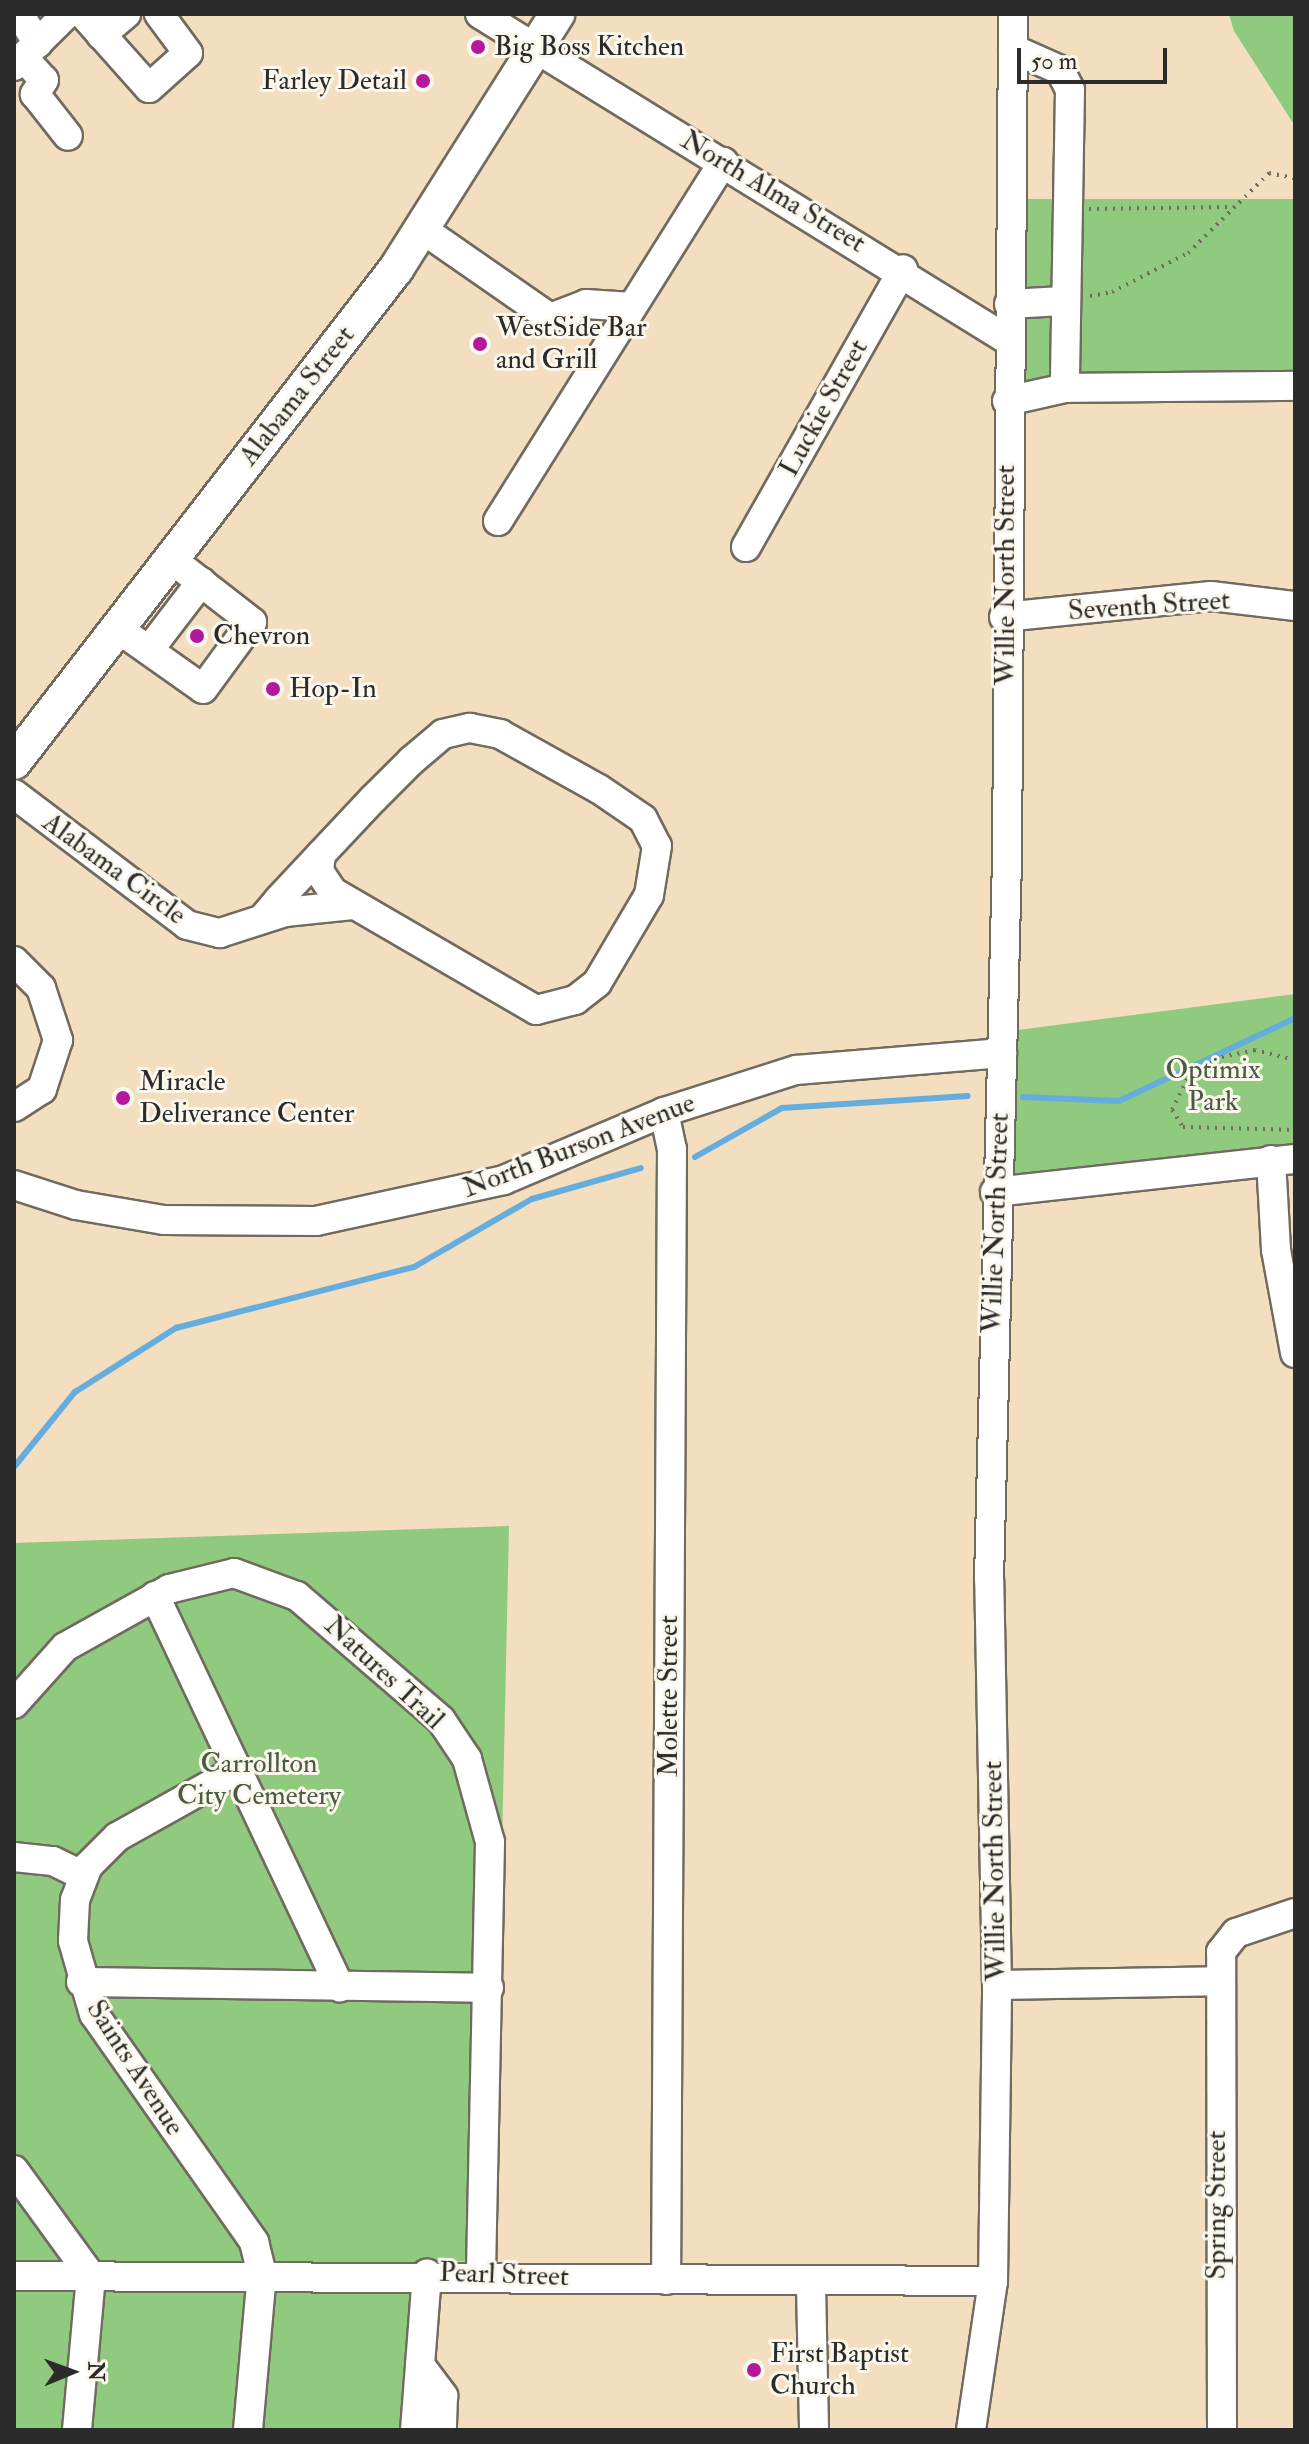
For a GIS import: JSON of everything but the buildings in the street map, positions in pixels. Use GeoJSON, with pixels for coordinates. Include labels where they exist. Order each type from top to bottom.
{"type":"FeatureCollection","features":[{"type":"Feature","properties":{"kind":"main road","name":"Alabama Street"},"geometry":{"type":"LineString","coordinates":[[14,762],[422,229],[557,14]]}},
{"type":"Feature","properties":{"kind":"street"},"geometry":{"type":"LineString","coordinates":[[19,14],[25,55],[44,80],[35,94],[68,136]]}},
{"type":"Feature","properties":{"kind":"street"},"geometry":{"type":"LineString","coordinates":[[25,55],[67,14]]}},
{"type":"Feature","properties":{"kind":"street"},"geometry":{"type":"LineString","coordinates":[[126,14],[92,24],[149,88],[188,53],[159,14]]}},
{"type":"Feature","properties":{"kind":"street","name":"North Alma Street"},"geometry":{"type":"LineString","coordinates":[[480,14],[903,269],[1008,340]]}},
{"type":"Feature","properties":{"kind":"street","name":"Willie North Street"},"geometry":{"type":"LineString","coordinates":[[971,2430],[993,2281],[997,1985],[989,1580],[995,1192],[1002,1053],[1004,617],[1013,14]]}},
{"type":"Feature","properties":{"kind":"street"},"geometry":{"type":"LineString","coordinates":[[1013,49],[1060,70],[1070,90],[1066,209],[1076,304],[1065,388]]}},
{"type":"Feature","properties":{"kind":"street"},"geometry":{"type":"LineString","coordinates":[[498,521],[723,162]]}},
{"type":"Feature","properties":{"kind":"street"},"geometry":{"type":"LineString","coordinates":[[422,229],[550,318],[586,304],[632,307]]}},
{"type":"Feature","properties":{"kind":"street","name":"Luckie Street"},"geometry":{"type":"LineString","coordinates":[[746,547],[903,269]]}},
{"type":"Feature","properties":{"kind":"street"},"geometry":{"type":"LineString","coordinates":[[1009,304],[1076,304]]}},
{"type":"Feature","properties":{"kind":"street"},"geometry":{"type":"LineString","coordinates":[[1007,401],[1065,388],[1295,386]]}},
{"type":"Feature","properties":{"kind":"street"},"geometry":{"type":"LineString","coordinates":[[117,628],[203,689],[252,622],[171,559]]}},
{"type":"Feature","properties":{"kind":"street"},"geometry":{"type":"LineString","coordinates":[[149,650],[201,582]]}},
{"type":"Feature","properties":{"kind":"street","name":"Seventh Street"},"geometry":{"type":"LineString","coordinates":[[1004,617],[1211,596],[1295,606]]}},
{"type":"Feature","properties":{"kind":"street","name":"Alabama Circle"},"geometry":{"type":"LineString","coordinates":[[264,917],[321,854],[443,734],[470,728],[500,734],[599,789],[643,819],[657,846],[649,895],[618,952],[597,983],[554,1009],[516,1004],[353,905],[324,881],[321,854]]}},
{"type":"Feature","properties":{"kind":"street","name":"Alabama Circle"},"geometry":{"type":"LineString","coordinates":[[14,794],[187,925],[220,933],[264,917],[353,905]]}},
{"type":"Feature","properties":{"kind":"street"},"geometry":{"type":"LineString","coordinates":[[14,961],[41,988],[58,1040],[42,1089],[14,1107]]}},
{"type":"Feature","properties":{"kind":"street","name":"North Burson Avenue"},"geometry":{"type":"LineString","coordinates":[[14,1185],[76,1205],[164,1220],[316,1221],[504,1180],[664,1112],[796,1070],[1002,1053]]}},
{"type":"Feature","properties":{"kind":"street","name":"Molette Street"},"geometry":{"type":"LineString","coordinates":[[664,1112],[672,1149],[666,2280]]}},
{"type":"Feature","properties":{"kind":"street"},"geometry":{"type":"LineString","coordinates":[[995,1192],[1283,1160],[1276,1250],[1295,1353]]}},
{"type":"Feature","properties":{"kind":"street","name":"Natures Trail"},"geometry":{"type":"LineString","coordinates":[[14,1704],[65,1647],[155,1596],[204,1576],[267,1581],[346,1633],[441,1720],[484,1803],[489,1988],[481,2274]]}},
{"type":"Feature","properties":{"kind":"street"},"geometry":{"type":"LineString","coordinates":[[155,1596],[340,1988]]}},
{"type":"Feature","properties":{"kind":"street"},"geometry":{"type":"LineString","coordinates":[[14,1857],[53,1861],[84,1876],[117,1837],[237,1770]]}},
{"type":"Feature","properties":{"kind":"street","name":"Saints Avenue"},"geometry":{"type":"LineString","coordinates":[[84,1876],[73,1941],[81,1982],[94,2014],[254,2242],[262,2273],[248,2430]]}},
{"type":"Feature","properties":{"kind":"street","name":"Spring Street"},"geometry":{"type":"LineString","coordinates":[[1222,2430],[1218,1981],[1221,1952],[1236,1933],[1295,1913]]}},
{"type":"Feature","properties":{"kind":"street"},"geometry":{"type":"LineString","coordinates":[[997,1985],[1218,1981]]}},
{"type":"Feature","properties":{"kind":"street"},"geometry":{"type":"LineString","coordinates":[[81,1982],[489,1988]]}},
{"type":"Feature","properties":{"kind":"street"},"geometry":{"type":"LineString","coordinates":[[14,2170],[91,2276],[77,2430]]}},
{"type":"Feature","properties":{"kind":"street"},"geometry":{"type":"LineString","coordinates":[[415,2430],[427,2273]]}},
{"type":"Feature","properties":{"kind":"street","name":"Pearl Street"},"geometry":{"type":"LineString","coordinates":[[14,2276],[427,2273],[811,2285],[993,2281]]}},
{"type":"Feature","properties":{"kind":"street"},"geometry":{"type":"LineString","coordinates":[[811,2285],[814,2430]]}},
{"type":"Feature","properties":{"kind":"street"},"geometry":{"type":"LineString","coordinates":[[420,2365],[443,2396],[442,2430]]}},
{"type":"Feature","properties":{"kind":"path"},"geometry":{"type":"LineString","coordinates":[[1076,304],[1089,296],[1112,292],[1188,253],[1230,207],[1269,173],[1295,178]]}},
{"type":"Feature","properties":{"kind":"path"},"geometry":{"type":"LineString","coordinates":[[1066,209],[1230,207]]}},
{"type":"Feature","properties":{"kind":"path"},"geometry":{"type":"LineString","coordinates":[[1295,1060],[1255,1050],[1218,1058],[1187,1079],[1172,1110],[1183,1127],[1295,1130]]}},
{"type":"Feature","properties":{"kind":"green space"},"geometry":{"type":"Polygon","coordinates":[[[1229,14],[1295,14],[1295,126],[1234,31],[1229,14]]]}},
{"type":"Feature","properties":{"kind":"green space"},"geometry":{"type":"Polygon","coordinates":[[[1012,199],[1295,199],[1295,394],[1012,394],[1012,199]]]}},
{"type":"Feature","properties":{"kind":"green space","name":"Optimix Park"},"geometry":{"type":"Polygon","coordinates":[[[1295,994],[1295,1159],[995,1192],[1002,1032],[1295,994]]]}},
{"type":"Feature","properties":{"kind":"green space","name":"Carrollton City Cemetery"},"geometry":{"type":"Polygon","coordinates":[[[509,1526],[493,2260],[419,2263],[406,2430],[14,2430],[14,1543],[509,1526]]]}},
{"type":"Feature","properties":{"kind":"waterway"},"geometry":{"type":"LineString","coordinates":[[1023,1097],[1119,1101],[1295,1018]]}},
{"type":"Feature","properties":{"kind":"waterway"},"geometry":{"type":"LineString","coordinates":[[695,1157],[782,1108],[968,1096]]}},
{"type":"Feature","properties":{"kind":"waterway"},"geometry":{"type":"LineString","coordinates":[[14,1467],[75,1392],[176,1328],[414,1267],[532,1199],[641,1168]]}},
{"type":"Feature","properties":{"kind":"place","name":"Big Boss Kitchen"},"geometry":{"type":"Point","coordinates":[478,47]}},
{"type":"Feature","properties":{"kind":"place","name":"Farley Detail"},"geometry":{"type":"Point","coordinates":[423,81]}},
{"type":"Feature","properties":{"kind":"place","name":"WestSide Bar and Grill"},"geometry":{"type":"Point","coordinates":[480,344]}},
{"type":"Feature","properties":{"kind":"place","name":"Chevron"},"geometry":{"type":"Point","coordinates":[197,636]}},
{"type":"Feature","properties":{"kind":"place","name":"Hop-In"},"geometry":{"type":"Point","coordinates":[273,689]}},
{"type":"Feature","properties":{"kind":"place","name":"Miracle Deliverance Center"},"geometry":{"type":"Point","coordinates":[123,1098]}},
{"type":"Feature","properties":{"kind":"place","name":"First Baptist Church"},"geometry":{"type":"Point","coordinates":[754,2370]}}]}
